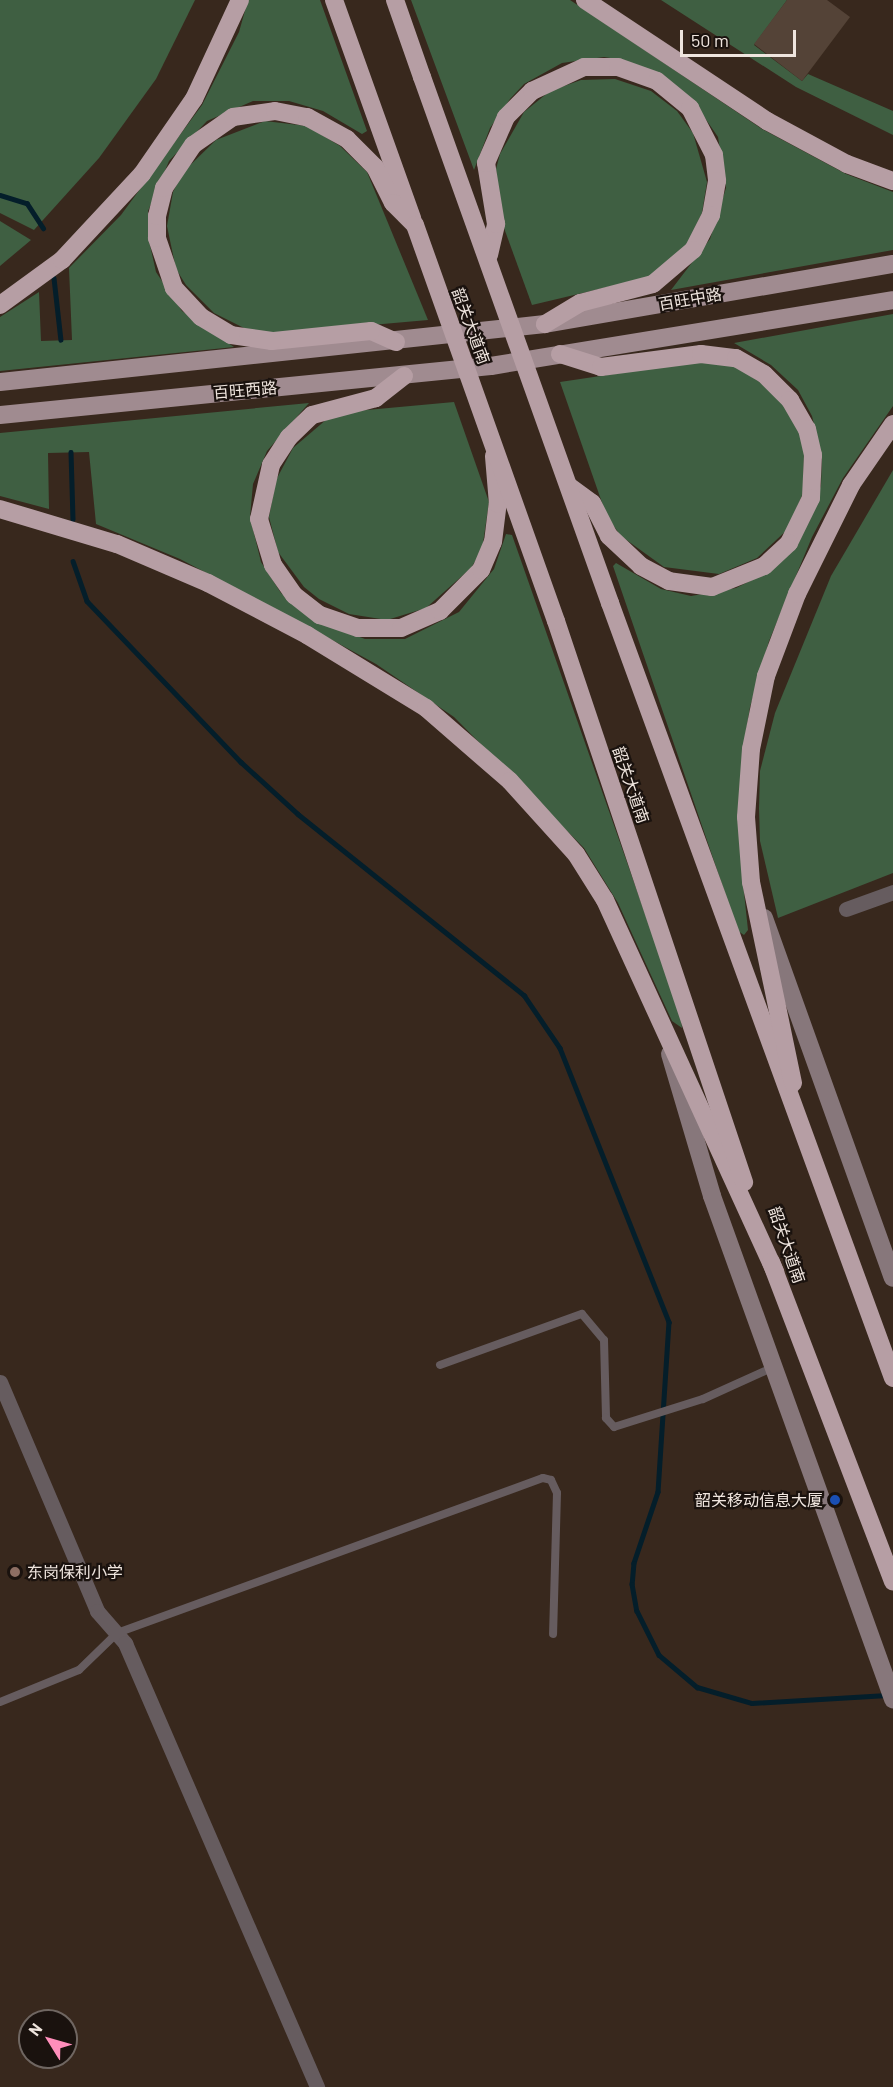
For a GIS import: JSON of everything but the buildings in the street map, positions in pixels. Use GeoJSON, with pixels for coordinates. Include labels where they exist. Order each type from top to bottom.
{"type":"FeatureCollection","features":[{"type":"Feature","properties":{"kind":"highway"},"geometry":{"type":"LineString","coordinates":[[0,305],[62,261],[142,174],[194,99],[240,0]]}},
{"type":"Feature","properties":{"kind":"highway","name":"韶关大道南"},"geometry":{"type":"LineString","coordinates":[[334,0],[556,621],[774,1272],[893,1581]]}},
{"type":"Feature","properties":{"kind":"highway"},"geometry":{"type":"LineString","coordinates":[[395,0],[489,255],[610,603],[807,1150],[893,1378]]}},
{"type":"Feature","properties":{"kind":"highway"},"geometry":{"type":"LineString","coordinates":[[585,0],[767,122],[807,145],[893,181]]}},
{"type":"Feature","properties":{"kind":"highway"},"geometry":{"type":"LineString","coordinates":[[489,255],[496,224],[486,163],[506,117],[549,80],[584,68],[618,67],[666,87],[698,121],[716,168],[711,215],[693,250],[669,275],[636,292],[580,303],[545,324]]}},
{"type":"Feature","properties":{"kind":"highway"},"geometry":{"type":"LineString","coordinates":[[396,342],[371,331],[272,341],[231,335],[186,304],[164,267],[157,216],[164,188],[193,145],[233,117],[275,111],[307,117],[337,131],[362,153],[393,203],[415,225]]}},
{"type":"Feature","properties":{"kind":"highway"},"geometry":{"type":"LineString","coordinates":[[560,354],[601,367],[701,354],[725,355],[764,374],[790,400],[807,429],[813,455],[806,513],[776,556],[748,575],[722,584],[679,584],[641,566],[609,536],[592,503],[570,487]]}},
{"type":"Feature","properties":{"kind":"highway"},"geometry":{"type":"LineString","coordinates":[[404,376],[376,398],[330,407],[300,425],[271,465],[261,500],[259,519],[267,550],[294,595],[338,624],[378,630],[420,623],[458,597],[481,570],[496,529],[494,448]]}},
{"type":"Feature","properties":{"kind":"highway"},"geometry":{"type":"LineString","coordinates":[[807,1150],[751,882],[747,806],[751,749],[766,676],[821,539],[893,424]]}},
{"type":"Feature","properties":{"kind":"highway"},"geometry":{"type":"LineString","coordinates":[[0,509],[117,544],[208,583],[343,655],[426,708],[480,751],[576,854],[618,926],[774,1272]]}},
{"type":"Feature","properties":{"kind":"main road","name":"百旺中路"},"geometry":{"type":"LineString","coordinates":[[486,332],[545,324],[893,264]]}},
{"type":"Feature","properties":{"kind":"main road","name":"百旺中路"},"geometry":{"type":"LineString","coordinates":[[491,366],[893,300]]}},
{"type":"Feature","properties":{"kind":"main road","name":"百旺西路"},"geometry":{"type":"LineString","coordinates":[[0,382],[486,332]]}},
{"type":"Feature","properties":{"kind":"main road","name":"百旺西路"},"geometry":{"type":"LineString","coordinates":[[0,415],[491,366]]}},
{"type":"Feature","properties":{"kind":"street"},"geometry":{"type":"LineString","coordinates":[[751,882],[893,1278]]}},
{"type":"Feature","properties":{"kind":"street"},"geometry":{"type":"LineString","coordinates":[[846,909],[893,892]]}},
{"type":"Feature","properties":{"kind":"street"},"geometry":{"type":"LineString","coordinates":[[662,1026],[712,1196],[893,1699]]}},
{"type":"Feature","properties":{"kind":"street"},"geometry":{"type":"LineString","coordinates":[[0,1382],[97,1611],[117,1633],[317,2087]]}},
{"type":"Feature","properties":{"kind":"lane"},"geometry":{"type":"LineString","coordinates":[[440,1365],[578,1313],[604,1340],[606,1421],[614,1427],[703,1399],[774,1367]]}},
{"type":"Feature","properties":{"kind":"lane"},"geometry":{"type":"LineString","coordinates":[[0,1702],[80,1670],[117,1633],[543,1478],[550,1480],[557,1493],[553,1634]]}},
{"type":"Feature","properties":{"kind":"green space"},"geometry":{"type":"Polygon","coordinates":[[[0,0],[195,0],[156,79],[99,158],[34,230],[0,213],[0,0]]]}},
{"type":"Feature","properties":{"kind":"green space"},"geometry":{"type":"Polygon","coordinates":[[[248,0],[320,0],[367,131],[362,134],[323,111],[289,101],[253,101],[207,121],[169,161],[148,211],[148,236],[156,272],[182,311],[234,347],[0,371],[0,317],[39,292],[41,341],[72,340],[69,268],[121,215],[202,105],[239,32],[248,0]]]}},
{"type":"Feature","properties":{"kind":"green space"},"geometry":{"type":"Polygon","coordinates":[[[411,0],[570,0],[762,129],[846,174],[893,192],[893,250],[671,290],[710,239],[726,188],[718,137],[694,102],[658,73],[623,60],[604,57],[562,63],[524,84],[510,99],[490,128],[474,170],[411,0]]]}},
{"type":"Feature","properties":{"kind":"green space"},"geometry":{"type":"Polygon","coordinates":[[[661,0],[787,0],[754,45],[802,81],[808,74],[893,111],[893,135],[796,87],[661,0]]]}},
{"type":"Feature","properties":{"kind":"green space"},"geometry":{"type":"Polygon","coordinates":[[[615,79],[651,91],[677,111],[693,133],[707,182],[702,213],[686,246],[650,277],[532,305],[500,217],[496,169],[500,154],[524,112],[550,91],[581,80],[615,79]]]}},
{"type":"Feature","properties":{"kind":"green space"},"geometry":{"type":"Polygon","coordinates":[[[265,121],[307,126],[340,146],[367,172],[428,320],[258,335],[214,313],[186,285],[176,269],[167,226],[173,192],[183,172],[216,140],[265,121]]]}},
{"type":"Feature","properties":{"kind":"green space"},"geometry":{"type":"Polygon","coordinates":[[[0,221],[31,240],[0,266],[0,221]]]}},
{"type":"Feature","properties":{"kind":"green space"},"geometry":{"type":"Polygon","coordinates":[[[893,314],[893,406],[843,478],[812,537],[769,641],[750,707],[743,750],[742,874],[748,930],[744,935],[738,931],[613,566],[616,563],[661,589],[691,596],[736,588],[768,572],[798,542],[810,520],[821,485],[822,457],[812,416],[798,390],[771,365],[734,343],[893,314]]]}},
{"type":"Feature","properties":{"kind":"green space"},"geometry":{"type":"Polygon","coordinates":[[[701,361],[738,367],[777,394],[801,434],[804,453],[803,493],[788,529],[757,558],[719,574],[664,567],[621,536],[607,517],[560,382],[701,361]]]}},
{"type":"Feature","properties":{"kind":"green space"},"geometry":{"type":"Polygon","coordinates":[[[454,402],[489,502],[482,550],[471,568],[426,608],[387,620],[349,614],[319,599],[304,587],[278,552],[269,517],[276,480],[293,448],[334,413],[454,402]]]}},
{"type":"Feature","properties":{"kind":"green space"},"geometry":{"type":"Polygon","coordinates":[[[309,403],[267,451],[253,484],[250,517],[261,562],[281,593],[314,620],[365,639],[405,639],[459,612],[494,569],[506,534],[512,535],[681,1016],[682,1028],[672,1021],[618,903],[584,848],[454,717],[376,664],[281,612],[180,559],[96,524],[89,452],[48,453],[49,509],[0,496],[0,433],[309,403]]]}},
{"type":"Feature","properties":{"kind":"green space"},"geometry":{"type":"Polygon","coordinates":[[[893,470],[893,873],[778,918],[760,841],[760,771],[775,713],[831,576],[893,470]]]}},
{"type":"Feature","properties":{"kind":"waterway"},"geometry":{"type":"LineString","coordinates":[[0,195],[27,203],[43,228]]}},
{"type":"Feature","properties":{"kind":"waterway"},"geometry":{"type":"LineString","coordinates":[[54,278],[61,340]]}},
{"type":"Feature","properties":{"kind":"waterway"},"geometry":{"type":"LineString","coordinates":[[71,452],[73,519]]}},
{"type":"Feature","properties":{"kind":"waterway"},"geometry":{"type":"LineString","coordinates":[[73,561],[87,601],[241,762],[298,814],[524,995],[560,1048],[669,1322],[658,1492],[634,1563],[632,1584],[637,1611],[659,1655],[697,1687],[752,1703],[887,1695]]}},
{"type":"Feature","properties":{"kind":"place","name":"韶关移动信息大厦"},"geometry":{"type":"Point","coordinates":[835,1500]}},
{"type":"Feature","properties":{"kind":"place","name":"东岗保利小学"},"geometry":{"type":"Point","coordinates":[15,1572]}}]}
